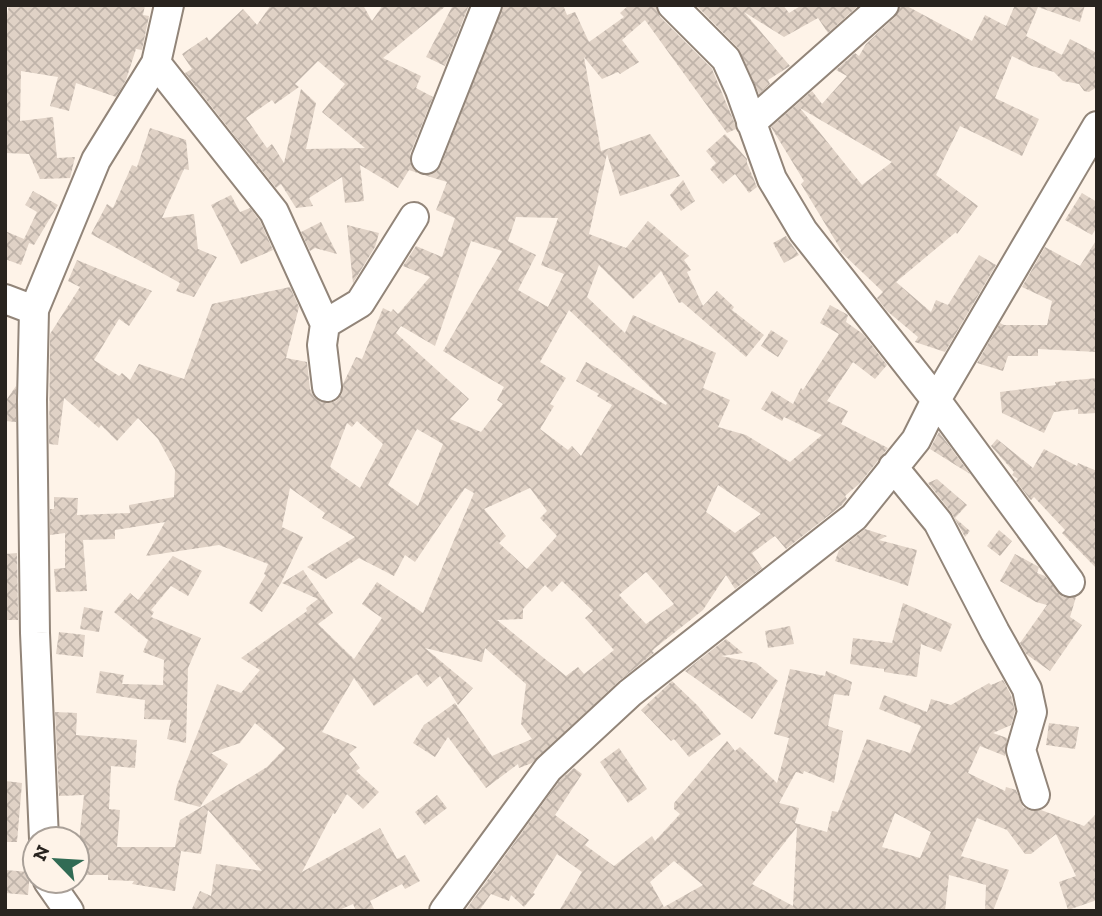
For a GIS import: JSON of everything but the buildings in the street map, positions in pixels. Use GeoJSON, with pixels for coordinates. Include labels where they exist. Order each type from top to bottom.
{"type":"FeatureCollection","features":[{"type":"Feature","properties":{"kind":"street"},"geometry":{"type":"LineString","coordinates":[[43,825],[35,633],[32,400],[34,310],[96,160],[156,63],[169,5]]}},
{"type":"Feature","properties":{"kind":"street"},"geometry":{"type":"LineString","coordinates":[[426,159],[487,5]]}},
{"type":"Feature","properties":{"kind":"street"},"geometry":{"type":"LineString","coordinates":[[672,5],[726,59],[772,178],[803,231],[936,400],[1070,582]]}},
{"type":"Feature","properties":{"kind":"street"},"geometry":{"type":"LineString","coordinates":[[751,123],[884,5]]}},
{"type":"Feature","properties":{"kind":"street"},"geometry":{"type":"LineString","coordinates":[[156,63],[274,212],[325,324],[322,345],[327,387]]}},
{"type":"Feature","properties":{"kind":"street"},"geometry":{"type":"LineString","coordinates":[[444,911],[548,769],[630,693],[854,517],[916,440],[936,400],[1097,126]]}},
{"type":"Feature","properties":{"kind":"street"},"geometry":{"type":"LineString","coordinates":[[325,324],[360,303],[414,217]]}},
{"type":"Feature","properties":{"kind":"street"},"geometry":{"type":"LineString","coordinates":[[5,299],[34,310]]}},
{"type":"Feature","properties":{"kind":"street"},"geometry":{"type":"LineString","coordinates":[[893,467],[938,522],[1027,688],[1032,712],[1021,750],[1035,795]]}},
{"type":"Feature","properties":{"kind":"street"},"geometry":{"type":"LineString","coordinates":[[57,895],[69,911]]}}]}
